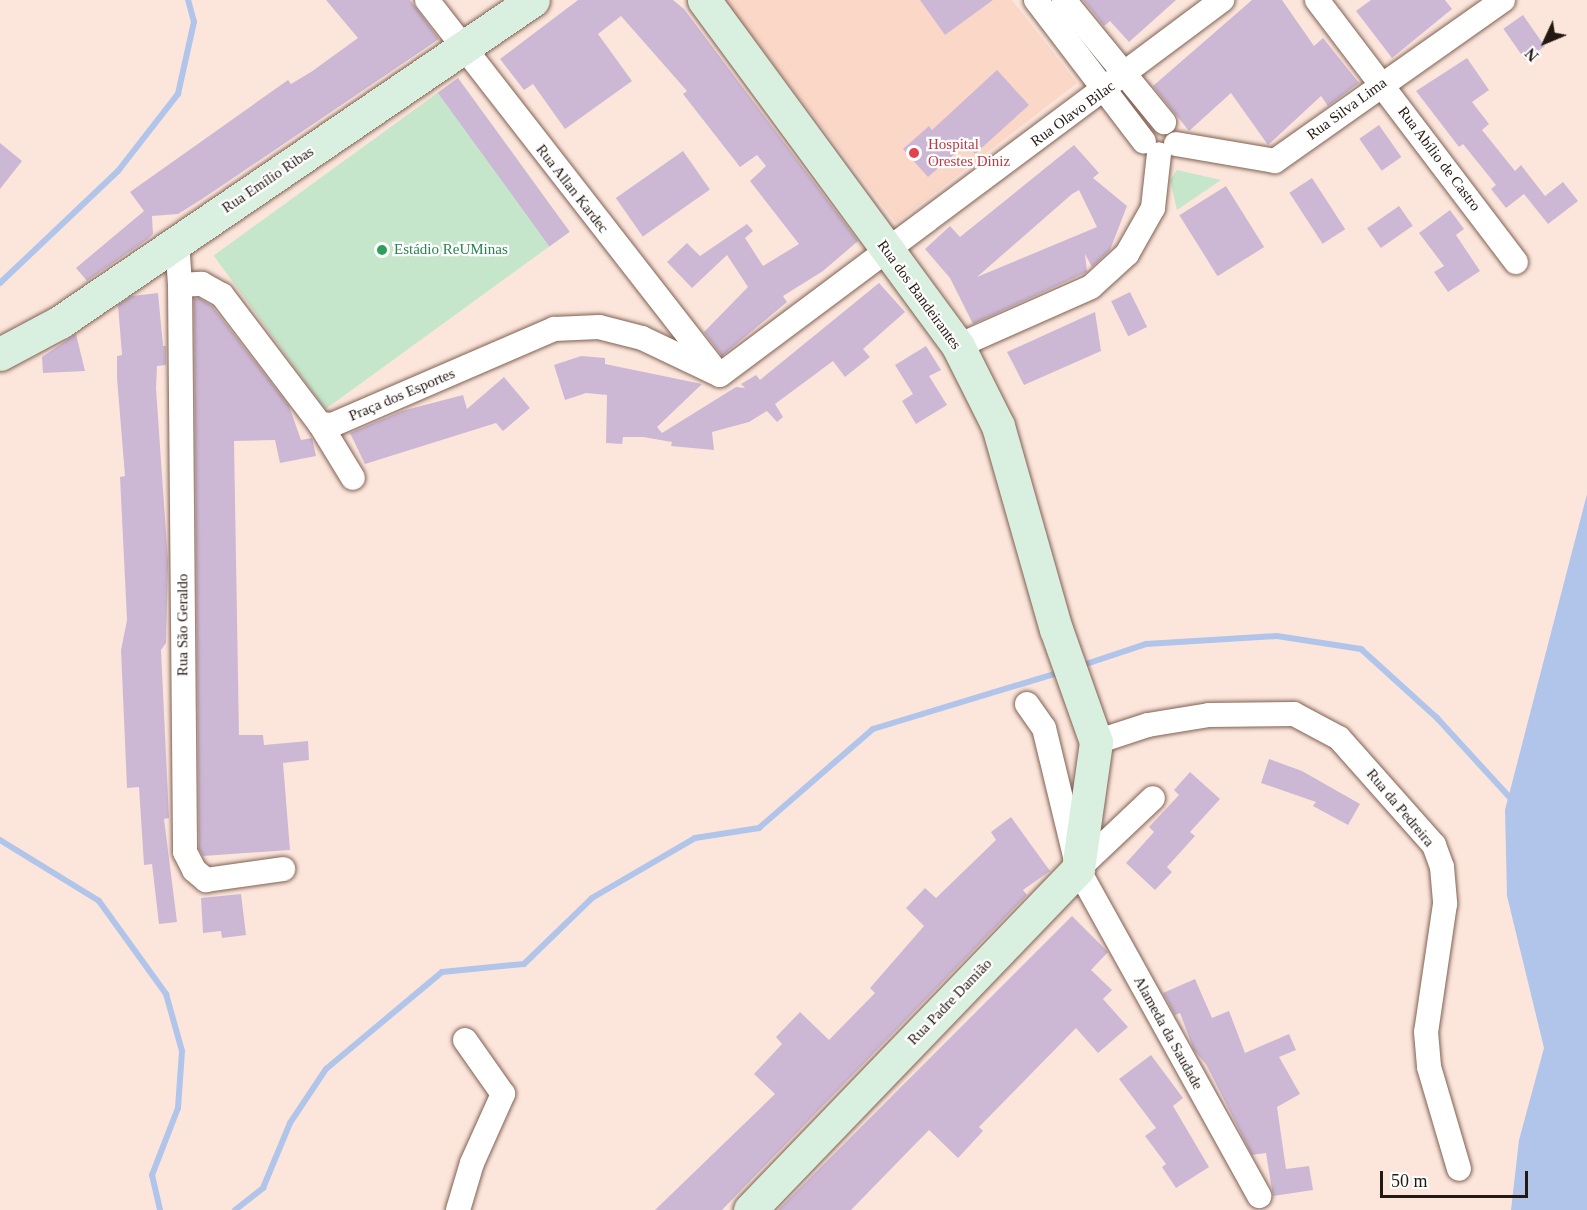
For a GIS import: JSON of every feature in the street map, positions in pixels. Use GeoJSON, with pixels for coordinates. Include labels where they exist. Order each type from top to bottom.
{"type":"FeatureCollection","features":[{"type":"Feature","properties":{"kind":"street","name":"Rua Allan Kardec"},"geometry":{"type":"LineString","coordinates":[[427,0],[462,50],[720,375]]}},
{"type":"Feature","properties":{"kind":"street","name":"Rua Emílio Ribas"},"geometry":{"type":"LineString","coordinates":[[0,354],[60,322],[177,240],[533,0]]}},
{"type":"Feature","properties":{"kind":"street","name":"Rua dos Bandeirantes"},"geometry":{"type":"LineString","coordinates":[[704,0],[958,346],[998,426],[1056,629],[1096,742]]}},
{"type":"Feature","properties":{"kind":"street"},"geometry":{"type":"LineString","coordinates":[[1036,0],[1103,92],[1160,147]]}},
{"type":"Feature","properties":{"kind":"street"},"geometry":{"type":"LineString","coordinates":[[958,346],[1091,287],[1127,254],[1153,208],[1160,147],[1176,135],[1124,76],[1064,0]]}},
{"type":"Feature","properties":{"kind":"street","name":"Rua Olavo Bilac"},"geometry":{"type":"LineString","coordinates":[[720,375],[885,248],[1103,92],[1222,0]]}},
{"type":"Feature","properties":{"kind":"street","name":"Rua Abílio de Castro"},"geometry":{"type":"LineString","coordinates":[[1317,0],[1383,83],[1516,262]]}},
{"type":"Feature","properties":{"kind":"street","name":"Rua Silva Lima"},"geometry":{"type":"LineString","coordinates":[[1160,147],[1275,161],[1503,0]]}},
{"type":"Feature","properties":{"kind":"street"},"geometry":{"type":"LineString","coordinates":[[177,240],[180,285],[202,284],[222,295],[321,424],[353,478]]}},
{"type":"Feature","properties":{"kind":"street","name":"Rua São Geraldo"},"geometry":{"type":"LineString","coordinates":[[180,285],[185,852],[194,870],[206,880],[283,869]]}},
{"type":"Feature","properties":{"kind":"street","name":"Praça dos Esportes"},"geometry":{"type":"LineString","coordinates":[[321,424],[332,425],[554,329],[599,327],[642,339],[720,375]]}},
{"type":"Feature","properties":{"kind":"street"},"geometry":{"type":"LineString","coordinates":[[1027,704],[1044,728],[1078,869]]}},
{"type":"Feature","properties":{"kind":"street","name":"Rua da Pedreira"},"geometry":{"type":"LineString","coordinates":[[1096,742],[1148,725],[1209,715],[1294,714],[1339,738],[1434,845],[1442,867],[1444,912],[1426,1032],[1429,1067],[1459,1169]]}},
{"type":"Feature","properties":{"kind":"street"},"geometry":{"type":"LineString","coordinates":[[1078,869],[1096,742]]}},
{"type":"Feature","properties":{"kind":"street","name":"Rua Padre Damião"},"geometry":{"type":"LineString","coordinates":[[750,1210],[1078,869],[1154,798]]}},
{"type":"Feature","properties":{"kind":"street","name":"Alameda da Saudade"},"geometry":{"type":"LineString","coordinates":[[1078,869],[1258,1196]]}},
{"type":"Feature","properties":{"kind":"street"},"geometry":{"type":"LineString","coordinates":[[458,1210],[472,1163],[503,1094],[465,1040]]}},
{"type":"Feature","properties":{"kind":"shaded area","name":"Hospital Orestes Diniz"},"geometry":{"type":"Polygon","coordinates":[[[724,0],[1012,0],[1077,83],[896,223],[724,0]]]}},
{"type":"Feature","properties":{"kind":"green space","name":"Estádio ReUMinas"},"geometry":{"type":"Polygon","coordinates":[[[458,78],[570,232],[325,409],[214,256],[458,78]]]}},
{"type":"Feature","properties":{"kind":"green space"},"geometry":{"type":"Polygon","coordinates":[[[1177,170],[1221,180],[1177,210],[1170,180],[1177,170]]]}},
{"type":"Feature","properties":{"kind":"water"},"geometry":{"type":"Polygon","coordinates":[[[1587,494],[1587,1210],[1511,1210],[1519,1140],[1544,1048],[1507,896],[1505,810],[1587,494]]]}},
{"type":"Feature","properties":{"kind":"building"},"geometry":{"type":"Polygon","coordinates":[[[326,0],[410,0],[439,39],[178,214],[152,216],[153,234],[148,239],[87,281],[76,268],[144,211],[130,192],[288,80],[291,84],[311,72],[358,38],[326,0]]]}},
{"type":"Feature","properties":{"kind":"building"},"geometry":{"type":"Polygon","coordinates":[[[578,0],[673,0],[684,9],[858,241],[823,271],[783,296],[787,302],[722,356],[704,332],[748,287],[727,255],[692,288],[667,262],[687,243],[700,256],[747,224],[753,231],[745,238],[763,266],[799,244],[750,181],[766,166],[757,155],[740,167],[683,94],[687,91],[621,16],[598,34],[632,81],[565,129],[533,84],[524,90],[500,59],[578,0]]]}},
{"type":"Feature","properties":{"kind":"building"},"geometry":{"type":"Polygon","coordinates":[[[920,0],[993,0],[945,35],[920,0]]]}},
{"type":"Feature","properties":{"kind":"building"},"geometry":{"type":"Polygon","coordinates":[[[1083,0],[1176,0],[1129,42],[1110,21],[1104,26],[1083,0]]]}},
{"type":"Feature","properties":{"kind":"building"},"geometry":{"type":"Polygon","coordinates":[[[1252,0],[1282,0],[1314,46],[1323,38],[1359,83],[1328,106],[1321,96],[1268,145],[1231,93],[1189,131],[1153,86],[1252,0]]]}},
{"type":"Feature","properties":{"kind":"building"},"geometry":{"type":"Polygon","coordinates":[[[1371,0],[1445,0],[1452,9],[1392,58],[1356,11],[1371,0]]]}},
{"type":"Feature","properties":{"kind":"building"},"geometry":{"type":"Polygon","coordinates":[[[1523,15],[1545,46],[1525,60],[1503,29],[1523,15]]]}},
{"type":"Feature","properties":{"kind":"building"},"geometry":{"type":"Polygon","coordinates":[[[1467,58],[1489,90],[1472,102],[1489,124],[1482,130],[1515,171],[1521,165],[1545,196],[1563,182],[1578,201],[1548,224],[1524,194],[1506,208],[1491,189],[1496,185],[1463,144],[1459,147],[1416,91],[1467,58]]]}},
{"type":"Feature","properties":{"kind":"building"},"geometry":{"type":"Polygon","coordinates":[[[997,70],[1029,105],[975,154],[966,144],[928,177],[903,149],[929,126],[932,130],[997,70]]]}},
{"type":"Feature","properties":{"kind":"building"},"geometry":{"type":"Polygon","coordinates":[[[458,78],[570,232],[549,246],[438,93],[458,78]]]}},
{"type":"Feature","properties":{"kind":"building"},"geometry":{"type":"Polygon","coordinates":[[[1379,125],[1401,157],[1382,171],[1359,139],[1379,125]]]}},
{"type":"Feature","properties":{"kind":"building"},"geometry":{"type":"Polygon","coordinates":[[[0,143],[22,161],[0,189],[0,143]]]}},
{"type":"Feature","properties":{"kind":"building"},"geometry":{"type":"Polygon","coordinates":[[[1074,145],[1099,173],[1093,178],[1127,206],[1110,250],[1092,267],[1085,254],[1087,272],[973,324],[950,278],[925,249],[950,226],[960,237],[1074,145]],[[1079,190],[977,277],[1097,227],[1079,190]]]}},
{"type":"Feature","properties":{"kind":"building"},"geometry":{"type":"Polygon","coordinates":[[[683,151],[710,190],[643,237],[616,198],[683,151]]]}},
{"type":"Feature","properties":{"kind":"building"},"geometry":{"type":"Polygon","coordinates":[[[1312,178],[1345,229],[1323,244],[1289,193],[1312,178]]]}},
{"type":"Feature","properties":{"kind":"building"},"geometry":{"type":"Polygon","coordinates":[[[1226,186],[1264,247],[1218,276],[1179,215],[1226,186]]]}},
{"type":"Feature","properties":{"kind":"building"},"geometry":{"type":"Polygon","coordinates":[[[1399,206],[1413,226],[1381,248],[1367,228],[1399,206]]]}},
{"type":"Feature","properties":{"kind":"building"},"geometry":{"type":"Polygon","coordinates":[[[1450,210],[1464,229],[1456,235],[1480,271],[1448,292],[1434,272],[1444,266],[1419,233],[1450,210]]]}},
{"type":"Feature","properties":{"kind":"building"},"geometry":{"type":"Polygon","coordinates":[[[879,283],[905,312],[863,349],[870,357],[845,377],[833,361],[775,404],[783,417],[777,422],[767,411],[749,422],[712,432],[714,450],[671,446],[672,442],[643,437],[623,437],[622,444],[606,443],[607,395],[586,393],[565,400],[554,365],[581,356],[605,358],[605,364],[702,384],[657,427],[662,433],[736,387],[745,388],[741,384],[756,375],[760,380],[879,283]]]}},
{"type":"Feature","properties":{"kind":"building"},"geometry":{"type":"Polygon","coordinates":[[[1130,292],[1147,327],[1128,336],[1111,301],[1130,292]]]}},
{"type":"Feature","properties":{"kind":"building"},"geometry":{"type":"Polygon","coordinates":[[[158,293],[163,346],[166,346],[166,365],[157,366],[156,388],[168,562],[166,643],[161,650],[169,818],[164,819],[177,922],[159,924],[152,864],[144,865],[139,787],[127,788],[121,650],[127,620],[120,477],[125,476],[117,378],[117,356],[122,355],[118,305],[132,296],[158,293]]]}},
{"type":"Feature","properties":{"kind":"building"},"geometry":{"type":"Polygon","coordinates":[[[199,298],[212,306],[289,406],[301,440],[312,438],[316,456],[280,463],[275,440],[234,441],[239,735],[263,735],[264,745],[308,741],[309,760],[283,763],[290,850],[203,856],[199,849],[194,299],[199,298]]]}},
{"type":"Feature","properties":{"kind":"building"},"geometry":{"type":"Polygon","coordinates":[[[1095,312],[1101,351],[1024,385],[1007,352],[1095,312]]]}},
{"type":"Feature","properties":{"kind":"building"},"geometry":{"type":"Polygon","coordinates":[[[76,334],[85,371],[43,373],[42,357],[76,334]]]}},
{"type":"Feature","properties":{"kind":"building"},"geometry":{"type":"Polygon","coordinates":[[[926,346],[941,370],[929,376],[947,405],[916,424],[902,401],[913,394],[895,365],[926,346]]]}},
{"type":"Feature","properties":{"kind":"building"},"geometry":{"type":"Polygon","coordinates":[[[504,377],[530,408],[503,431],[496,423],[365,464],[350,433],[402,411],[463,395],[467,409],[504,377]]]}},
{"type":"Feature","properties":{"kind":"building"},"geometry":{"type":"Polygon","coordinates":[[[1269,759],[1302,771],[1360,804],[1348,825],[1313,806],[1316,802],[1261,783],[1269,759]]]}},
{"type":"Feature","properties":{"kind":"building"},"geometry":{"type":"Polygon","coordinates":[[[1190,772],[1220,799],[1190,832],[1195,836],[1167,867],[1172,872],[1155,890],[1126,863],[1154,832],[1149,827],[1179,795],[1174,790],[1190,772]]]}},
{"type":"Feature","properties":{"kind":"building"},"geometry":{"type":"Polygon","coordinates":[[[1011,817],[1050,871],[1023,890],[1027,895],[722,1210],[655,1210],[775,1094],[754,1074],[782,1044],[776,1037],[800,1012],[829,1040],[875,993],[870,988],[924,926],[906,908],[925,888],[936,898],[996,840],[991,832],[1011,817]]]}},
{"type":"Feature","properties":{"kind":"building"},"geometry":{"type":"Polygon","coordinates":[[[241,894],[246,935],[222,938],[221,931],[203,933],[201,898],[241,894]]]}},
{"type":"Feature","properties":{"kind":"building"},"geometry":{"type":"Polygon","coordinates":[[[1072,916],[1108,952],[1091,970],[1112,990],[1103,999],[1128,1027],[1098,1053],[1076,1028],[979,1127],[983,1131],[958,1158],[929,1130],[851,1210],[778,1210],[1072,916]]]}},
{"type":"Feature","properties":{"kind":"building"},"geometry":{"type":"Polygon","coordinates":[[[1195,979],[1212,1018],[1229,1011],[1245,1053],[1289,1034],[1296,1050],[1279,1057],[1300,1094],[1277,1107],[1286,1169],[1309,1166],[1313,1190],[1273,1196],[1266,1153],[1252,1155],[1206,1064],[1194,1050],[1180,1013],[1175,1015],[1163,993],[1195,979]]]}},
{"type":"Feature","properties":{"kind":"building"},"geometry":{"type":"Polygon","coordinates":[[[1151,1055],[1183,1098],[1173,1106],[1209,1167],[1176,1188],[1162,1167],[1166,1164],[1145,1136],[1156,1128],[1119,1079],[1151,1055]]]}},
{"type":"Feature","properties":{"kind":"waterway"},"geometry":{"type":"LineString","coordinates":[[0,283],[118,171],[178,94],[194,22],[188,0]]}},
{"type":"Feature","properties":{"kind":"waterway"},"geometry":{"type":"LineString","coordinates":[[1080,666],[1146,644],[1277,636],[1361,649],[1437,718],[1514,802]]}},
{"type":"Feature","properties":{"kind":"waterway"},"geometry":{"type":"LineString","coordinates":[[235,1210],[263,1188],[290,1123],[326,1069],[442,972],[524,964],[592,898],[695,838],[759,828],[873,729],[1061,672]]}},
{"type":"Feature","properties":{"kind":"waterway"},"geometry":{"type":"LineString","coordinates":[[0,840],[99,901],[166,994],[182,1051],[178,1108],[152,1175],[160,1210]]}},
{"type":"Feature","properties":{"kind":"place","name":"Hospital Orestes Diniz"},"geometry":{"type":"Point","coordinates":[914,153]}},
{"type":"Feature","properties":{"kind":"place","name":"Estádio ReUMinas"},"geometry":{"type":"Point","coordinates":[382,250]}}]}
